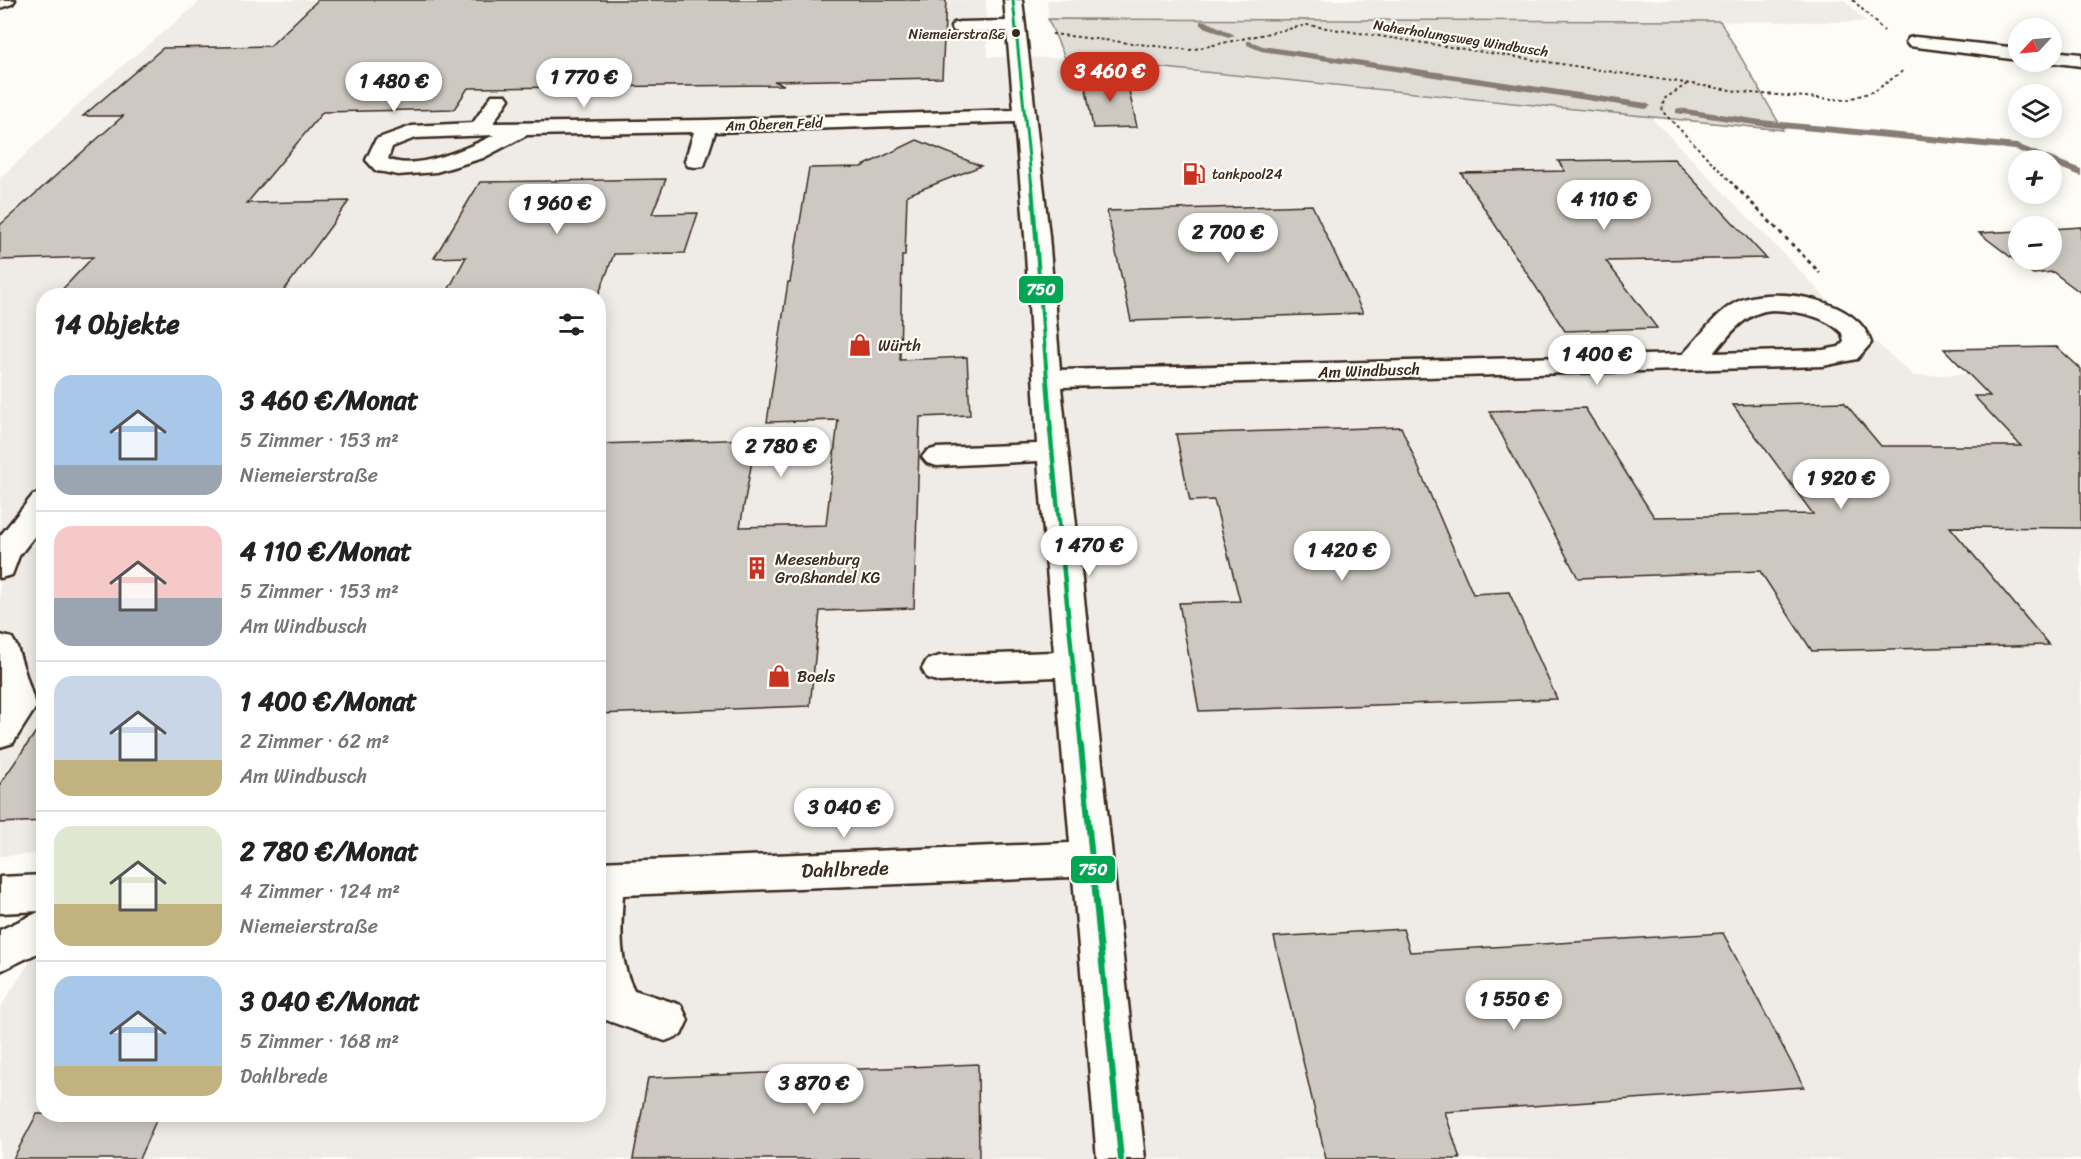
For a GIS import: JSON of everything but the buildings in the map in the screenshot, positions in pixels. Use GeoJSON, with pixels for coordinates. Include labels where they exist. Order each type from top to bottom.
{"type":"FeatureCollection","features":[{"type":"Feature","properties":{"kind":"street"},"geometry":{"type":"LineString","coordinates":[[0,3],[6,0]]}},
{"type":"Feature","properties":{"kind":"street"},"geometry":{"type":"LineString","coordinates":[[960,27],[1015,20],[1037,236],[1052,452],[1121,1159]]}},
{"type":"Feature","properties":{"kind":"street"},"geometry":{"type":"LineString","coordinates":[[1915,42],[2008,53]]}},
{"type":"Feature","properties":{"kind":"street"},"geometry":{"type":"LineString","coordinates":[[2062,58],[2081,60]]}},
{"type":"Feature","properties":{"kind":"street"},"geometry":{"type":"LineString","coordinates":[[478,129],[499,99]]}},
{"type":"Feature","properties":{"kind":"street","name":"Am Oberen Feld"},"geometry":{"type":"LineString","coordinates":[[522,129],[475,153],[436,166],[398,168],[384,166],[377,160],[383,143],[412,132],[478,129],[706,126],[1026,116]]}},
{"type":"Feature","properties":{"kind":"street"},"geometry":{"type":"LineString","coordinates":[[696,161],[706,126]]}},
{"type":"Feature","properties":{"kind":"street","name":"Am Windbusch"},"geometry":{"type":"LineString","coordinates":[[1046,379],[1691,362],[1823,358],[1848,353],[1858,343],[1854,330],[1826,313],[1810,306],[1789,302],[1766,302],[1749,306],[1691,362]]}},
{"type":"Feature","properties":{"kind":"street"},"geometry":{"type":"LineString","coordinates":[[937,457],[1052,452]]}},
{"type":"Feature","properties":{"kind":"street"},"geometry":{"type":"LineString","coordinates":[[0,567],[3,554],[36,512]]}},
{"type":"Feature","properties":{"kind":"street"},"geometry":{"type":"LineString","coordinates":[[0,646],[18,707],[0,733]]}},
{"type":"Feature","properties":{"kind":"street"},"geometry":{"type":"LineString","coordinates":[[940,669],[1072,664]]}},
{"type":"Feature","properties":{"kind":"street","name":"Dahlbrede"},"geometry":{"type":"LineString","coordinates":[[606,879],[1092,859]]}},
{"type":"Feature","properties":{"kind":"street"},"geometry":{"type":"LineString","coordinates":[[0,895],[36,893]]}},
{"type":"Feature","properties":{"kind":"street"},"geometry":{"type":"LineString","coordinates":[[0,952],[36,932]]}},
{"type":"Feature","properties":{"kind":"street"},"geometry":{"type":"LineString","coordinates":[[606,981],[619,1005],[665,1020]]}},
{"type":"Feature","properties":{"kind":"path"},"geometry":{"type":"LineString","coordinates":[[1853,0],[1881,29],[1915,42]]}},
{"type":"Feature","properties":{"kind":"path","name":"Naherholungsweg Windbusch"},"geometry":{"type":"LineString","coordinates":[[1015,20],[1053,34],[1190,50],[1307,25],[1750,93],[1846,100],[1875,91],[1906,68],[1915,42]]}},
{"type":"Feature","properties":{"kind":"path"},"geometry":{"type":"LineString","coordinates":[[1689,83],[1664,99],[1662,111],[1828,282],[1839,298],[1826,313]]}},
{"type":"Feature","properties":{"kind":"shaded area"},"geometry":{"type":"Polygon","coordinates":[[[202,0],[986,0],[988,57],[1065,58],[1651,117],[1827,299],[1914,376],[2081,369],[2081,1159],[0,1159],[0,1008],[36,952],[36,1122],[606,1122],[606,288],[36,288],[36,854],[0,856],[0,178],[98,86],[202,0]]]}},
{"type":"Feature","properties":{"kind":"shaded area"},"geometry":{"type":"Polygon","coordinates":[[[1047,0],[1845,0],[1866,22],[1048,19],[1047,0]]]}},
{"type":"Feature","properties":{"kind":"shaded area"},"geometry":{"type":"Polygon","coordinates":[[[1048,19],[1720,21],[1783,130],[1065,58],[1048,19]]]}},
{"type":"Feature","properties":{"kind":"waterway"},"geometry":{"type":"LineString","coordinates":[[1203,23],[1231,35]]}},
{"type":"Feature","properties":{"kind":"waterway"},"geometry":{"type":"LineString","coordinates":[[1250,43],[1261,48],[1646,106]]}},
{"type":"Feature","properties":{"kind":"waterway"},"geometry":{"type":"LineString","coordinates":[[1679,111],[1761,123],[2017,147],[2025,150]]}},
{"type":"Feature","properties":{"kind":"waterway"},"geometry":{"type":"LineString","coordinates":[[2062,165],[2081,173]]}},
{"type":"Feature","properties":{"kind":"transit line","name":"750"},"geometry":{"type":"LineString","coordinates":[[1013,0],[1037,236],[1052,452],[1121,1159]]}},
{"type":"Feature","properties":{"kind":"place","name":"Niemeierstraße"},"geometry":{"type":"Point","coordinates":[1016,33]}},
{"type":"Feature","properties":{"kind":"place","name":"tankpool24"},"geometry":{"type":"Point","coordinates":[1194,174]}},
{"type":"Feature","properties":{"kind":"place","name":"Würth"},"geometry":{"type":"Point","coordinates":[860,345]}},
{"type":"Feature","properties":{"kind":"place","name":"Meesenburg Großhandel KG"},"geometry":{"type":"Point","coordinates":[757,568]}},
{"type":"Feature","properties":{"kind":"place","name":"Boels"},"geometry":{"type":"Point","coordinates":[779,676]}}]}
